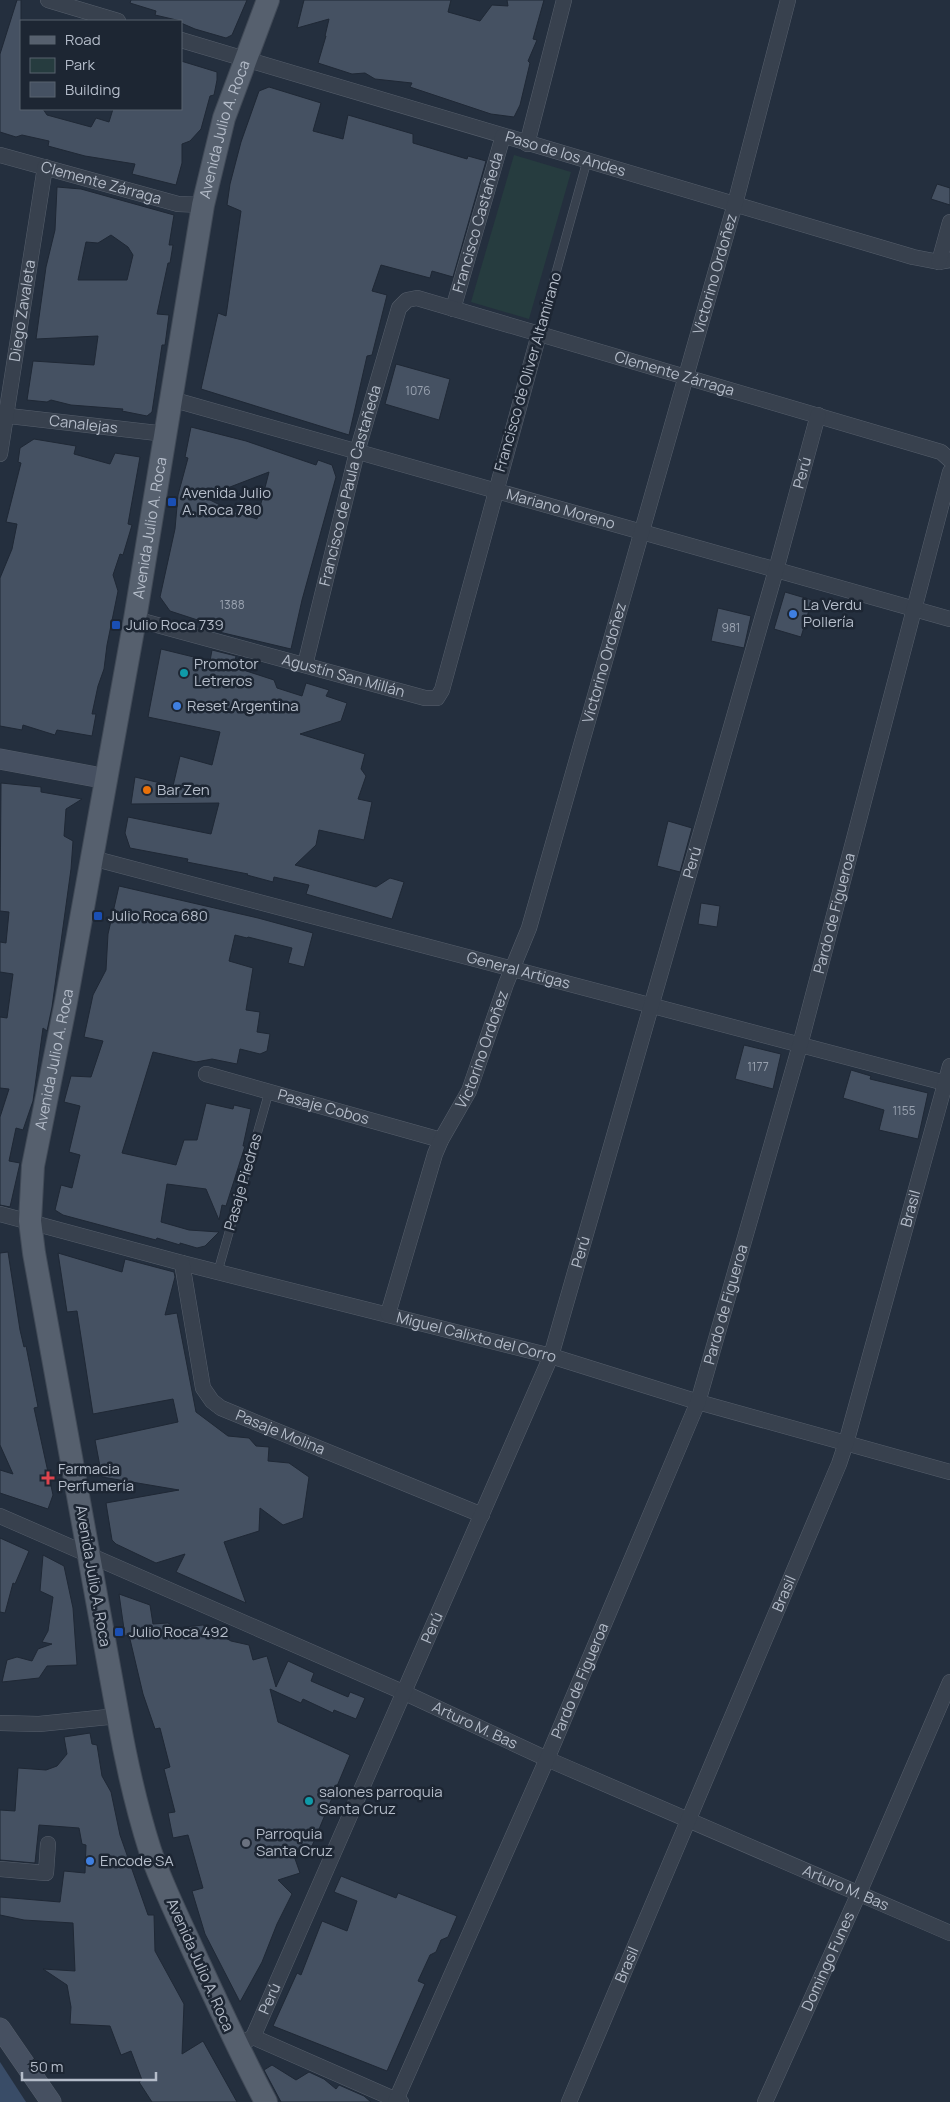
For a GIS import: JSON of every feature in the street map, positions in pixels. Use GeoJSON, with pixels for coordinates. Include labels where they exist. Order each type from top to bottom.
{"type":"FeatureCollection","features":[{"type":"Feature","properties":{"kind":"main road","name":"Avenida Julio A. Roca"},"geometry":{"type":"LineString","coordinates":[[266,2102],[245,2041],[162,1883],[150,1849],[124,1752],[30,1221],[34,1166],[135,619],[203,205],[224,118],[268,0]]}},
{"type":"Feature","properties":{"kind":"main road"},"geometry":{"type":"LineString","coordinates":[[0,759],[106,779]]}},
{"type":"Feature","properties":{"kind":"main road"},"geometry":{"type":"LineString","coordinates":[[0,2028],[52,2102]]}},
{"type":"Feature","properties":{"kind":"street"},"geometry":{"type":"LineString","coordinates":[[48,0],[89,6],[116,20]]}},
{"type":"Feature","properties":{"kind":"street"},"geometry":{"type":"LineString","coordinates":[[527,144],[564,0]]}},
{"type":"Feature","properties":{"kind":"street","name":"Victorino Ordoñez"},"geometry":{"type":"LineString","coordinates":[[388,1314],[441,1140],[469,1091],[506,984],[529,928],[735,204],[788,0]]}},
{"type":"Feature","properties":{"kind":"street","name":"Paso de los Andes"},"geometry":{"type":"LineString","coordinates":[[182,40],[913,257],[945,261]]}},
{"type":"Feature","properties":{"kind":"street","name":"Francisco Castañeda"},"geometry":{"type":"LineString","coordinates":[[453,309],[503,136]]}},
{"type":"Feature","properties":{"kind":"street","name":"Clemente Zárraga"},"geometry":{"type":"LineString","coordinates":[[0,155],[178,204],[203,205]]}},
{"type":"Feature","properties":{"kind":"street","name":"Diego Zavaleta"},"geometry":{"type":"LineString","coordinates":[[0,454],[3,415],[45,168]]}},
{"type":"Feature","properties":{"kind":"street"},"geometry":{"type":"LineString","coordinates":[[945,261],[950,222]]}},
{"type":"Feature","properties":{"kind":"street","name":"Clemente Zárraga"},"geometry":{"type":"LineString","coordinates":[[399,308],[407,300],[417,298],[940,452],[950,460]]}},
{"type":"Feature","properties":{"kind":"street","name":"Francisco de Paula Castañeda"},"geometry":{"type":"LineString","coordinates":[[305,665],[357,452],[399,308]]}},
{"type":"Feature","properties":{"kind":"street","name":"Francisco de Oliver Altamirano"},"geometry":{"type":"LineString","coordinates":[[436,698],[442,690],[539,334]]}},
{"type":"Feature","properties":{"kind":"street","name":"Mariano Moreno"},"geometry":{"type":"LineString","coordinates":[[171,399],[950,619]]}},
{"type":"Feature","properties":{"kind":"street","name":"Canalejas"},"geometry":{"type":"LineString","coordinates":[[3,415],[166,434]]}},
{"type":"Feature","properties":{"kind":"street","name":"Perú"},"geometry":{"type":"LineString","coordinates":[[245,2041],[405,1693],[551,1356],[776,570],[818,415]]}},
{"type":"Feature","properties":{"kind":"street","name":"Pardo de Figueroa"},"geometry":{"type":"LineString","coordinates":[[399,2101],[547,1759],[698,1402],[800,1045],[950,472]]}},
{"type":"Feature","properties":{"kind":"street","name":"Agustín San Millán"},"geometry":{"type":"LineString","coordinates":[[135,619],[425,698],[436,698]]}},
{"type":"Feature","properties":{"kind":"street","name":"General Artigas"},"geometry":{"type":"LineString","coordinates":[[92,858],[945,1083]]}},
{"type":"Feature","properties":{"kind":"street","name":"Brasil"},"geometry":{"type":"LineString","coordinates":[[569,2102],[846,1443],[950,1066]]}},
{"type":"Feature","properties":{"kind":"street","name":"Pasaje Cobos"},"geometry":{"type":"LineString","coordinates":[[206,1074],[441,1140]]}},
{"type":"Feature","properties":{"kind":"street","name":"Miguel Calixto del Corro"},"geometry":{"type":"LineString","coordinates":[[0,1214],[182,1263],[551,1356],[698,1402],[950,1472]]}},
{"type":"Feature","properties":{"kind":"street","name":"Pasaje Molina"},"geometry":{"type":"LineString","coordinates":[[182,1263],[203,1388],[221,1408],[482,1515]]}},
{"type":"Feature","properties":{"kind":"street","name":"Arturo M. Bas"},"geometry":{"type":"LineString","coordinates":[[0,1516],[405,1693],[547,1759],[950,1933]]}},
{"type":"Feature","properties":{"kind":"street","name":"Domingo Funes"},"geometry":{"type":"LineString","coordinates":[[765,2102],[859,1893],[950,1682]]}},
{"type":"Feature","properties":{"kind":"street"},"geometry":{"type":"LineString","coordinates":[[0,1723],[39,1724],[118,1716]]}},
{"type":"Feature","properties":{"kind":"street"},"geometry":{"type":"LineString","coordinates":[[0,1869],[46,1873],[48,1844]]}},
{"type":"Feature","properties":{"kind":"street"},"geometry":{"type":"LineString","coordinates":[[245,2041],[399,2101]]}},
{"type":"Feature","properties":{"kind":"lane","name":"Francisco de Oliver Altamirano"},"geometry":{"type":"LineString","coordinates":[[539,334],[587,161]]}},
{"type":"Feature","properties":{"kind":"lane","name":"Pasaje Piedras"},"geometry":{"type":"LineString","coordinates":[[218,1271],[269,1092]]}},
{"type":"Feature","properties":{"kind":"green space"},"geometry":{"type":"Polygon","coordinates":[[[514,155],[571,172],[529,319],[471,302],[514,155]]]}},
{"type":"Feature","properties":{"kind":"water"},"geometry":{"type":"Polygon","coordinates":[[[0,2062],[26,2102],[0,2102],[0,2062]]]}},
{"type":"Feature","properties":{"kind":"building"},"geometry":{"type":"Polygon","coordinates":[[[17,0],[21,0],[20,110],[44,110],[47,115],[91,127],[96,118],[109,122],[113,110],[182,110],[182,61],[217,72],[214,95],[210,96],[201,129],[190,141],[182,144],[182,163],[176,185],[132,174],[135,164],[85,156],[48,146],[49,141],[22,135],[16,137],[0,132],[0,54],[17,0]]]}},
{"type":"Feature","properties":{"kind":"building"},"geometry":{"type":"Polygon","coordinates":[[[131,0],[247,0],[232,35],[226,38],[195,29],[182,23],[182,20],[155,15],[156,11],[130,3],[131,0]]]}},
{"type":"Feature","properties":{"kind":"building"},"geometry":{"type":"Polygon","coordinates":[[[304,0],[451,0],[448,12],[480,21],[492,5],[508,6],[507,0],[544,0],[533,39],[537,40],[528,61],[530,63],[520,105],[514,117],[491,114],[410,87],[412,83],[375,79],[365,73],[352,74],[318,63],[329,19],[297,28],[304,0]]]}},
{"type":"Feature","properties":{"kind":"building"},"geometry":{"type":"Polygon","coordinates":[[[269,87],[321,103],[313,131],[343,139],[348,115],[413,134],[413,143],[467,159],[468,156],[486,161],[453,277],[432,271],[430,278],[381,265],[372,291],[387,295],[372,355],[367,356],[349,435],[201,389],[218,313],[226,316],[241,211],[227,205],[230,184],[241,142],[259,91],[269,87]]]}},
{"type":"Feature","properties":{"kind":"building"},"geometry":{"type":"Polygon","coordinates":[[[937,184],[950,188],[950,205],[931,199],[937,184]]]}},
{"type":"Feature","properties":{"kind":"building"},"geometry":{"type":"Polygon","coordinates":[[[57,187],[81,189],[174,215],[169,245],[173,245],[170,263],[168,263],[157,314],[169,315],[165,345],[162,345],[152,412],[147,416],[122,411],[123,409],[71,405],[51,400],[47,402],[27,400],[33,361],[94,365],[98,336],[36,339],[46,267],[55,230],[57,187]],[[111,235],[98,243],[86,242],[78,280],[127,280],[133,255],[128,247],[111,235]]]}},
{"type":"Feature","properties":{"kind":"building"},"geometry":{"type":"Polygon","coordinates":[[[396,364],[450,379],[439,420],[385,404],[396,364]]]}},
{"type":"Feature","properties":{"kind":"building"},"geometry":{"type":"Polygon","coordinates":[[[191,427],[246,441],[316,465],[318,460],[332,465],[336,477],[302,600],[291,649],[215,631],[216,626],[170,611],[160,597],[175,529],[178,495],[188,458],[185,457],[191,427]],[[269,472],[204,497],[232,511],[257,519],[269,472]]]}},
{"type":"Feature","properties":{"kind":"building"},"geometry":{"type":"Polygon","coordinates":[[[34,439],[76,446],[74,454],[110,464],[115,453],[140,457],[128,524],[132,525],[123,555],[120,554],[113,575],[118,591],[104,669],[92,714],[96,714],[92,736],[57,730],[55,735],[23,725],[22,730],[0,726],[0,578],[12,549],[17,524],[6,522],[21,463],[18,462],[20,448],[34,439]]]}},
{"type":"Feature","properties":{"kind":"building","name":"La Verdu Pollería"},"geometry":{"type":"Polygon","coordinates":[[[785,592],[812,600],[801,637],[774,629],[785,592]]]}},
{"type":"Feature","properties":{"kind":"building"},"geometry":{"type":"Polygon","coordinates":[[[718,608],[751,616],[744,648],[711,641],[718,608]]]}},
{"type":"Feature","properties":{"kind":"building"},"geometry":{"type":"Polygon","coordinates":[[[161,649],[210,661],[212,650],[236,656],[234,667],[274,680],[277,688],[302,696],[306,683],[329,690],[326,696],[347,703],[341,721],[300,734],[365,754],[361,769],[366,776],[358,799],[372,802],[364,840],[319,830],[316,845],[295,865],[376,887],[390,878],[404,882],[392,919],[306,894],[309,885],[274,877],[273,882],[248,874],[187,862],[188,859],[130,848],[125,833],[128,817],[211,834],[219,803],[131,804],[135,777],[173,786],[180,756],[212,765],[220,732],[148,717],[161,649]]]}},
{"type":"Feature","properties":{"kind":"building"},"geometry":{"type":"Polygon","coordinates":[[[1,783],[41,787],[41,792],[82,799],[66,809],[64,836],[73,841],[71,869],[52,1007],[47,1031],[43,1028],[33,1101],[23,1130],[16,1128],[9,1161],[20,1163],[10,1207],[0,1205],[0,1117],[9,1089],[0,1088],[0,1017],[7,1018],[13,974],[0,972],[0,942],[6,943],[9,912],[0,911],[1,783]]]}},
{"type":"Feature","properties":{"kind":"building"},"geometry":{"type":"Polygon","coordinates":[[[668,821],[692,828],[680,872],[657,866],[668,821]]]}},
{"type":"Feature","properties":{"kind":"building"},"geometry":{"type":"Polygon","coordinates":[[[119,886],[258,918],[313,933],[304,967],[288,963],[292,948],[235,935],[229,961],[253,968],[246,1010],[260,1012],[257,1032],[270,1034],[267,1051],[260,1054],[240,1049],[237,1064],[212,1059],[196,1062],[153,1052],[122,1153],[176,1165],[184,1140],[197,1140],[206,1103],[233,1109],[234,1105],[251,1109],[243,1146],[245,1146],[226,1206],[222,1205],[219,1220],[206,1189],[167,1184],[161,1222],[189,1230],[219,1232],[205,1246],[197,1248],[157,1238],[156,1240],[63,1215],[55,1210],[61,1185],[72,1188],[80,1155],[69,1152],[80,1106],[64,1102],[71,1076],[91,1077],[103,1041],[84,1037],[93,995],[106,970],[108,934],[119,886]]]}},
{"type":"Feature","properties":{"kind":"building"},"geometry":{"type":"Polygon","coordinates":[[[701,903],[720,906],[717,927],[698,924],[701,903]]]}},
{"type":"Feature","properties":{"kind":"building"},"geometry":{"type":"Polygon","coordinates":[[[744,1045],[781,1054],[773,1089],[735,1079],[744,1045]]]}},
{"type":"Feature","properties":{"kind":"building"},"geometry":{"type":"Polygon","coordinates":[[[851,1070],[871,1076],[870,1079],[928,1093],[918,1139],[879,1130],[884,1110],[843,1098],[851,1070]]]}},
{"type":"Feature","properties":{"kind":"building"},"geometry":{"type":"Polygon","coordinates":[[[8,1252],[20,1330],[24,1347],[26,1346],[38,1407],[34,1408],[53,1495],[48,1509],[0,1493],[0,1470],[13,1474],[0,1445],[0,1253],[8,1252]]]}},
{"type":"Feature","properties":{"kind":"building"},"geometry":{"type":"Polygon","coordinates":[[[58,1253],[122,1272],[125,1259],[174,1272],[175,1277],[165,1315],[177,1313],[196,1412],[228,1436],[249,1438],[256,1446],[269,1447],[268,1461],[289,1463],[309,1477],[303,1518],[283,1525],[260,1508],[259,1531],[224,1542],[246,1603],[176,1572],[185,1554],[156,1563],[116,1544],[112,1540],[106,1503],[179,1490],[102,1477],[95,1440],[178,1422],[173,1399],[93,1414],[77,1311],[67,1312],[58,1253]]]}},
{"type":"Feature","properties":{"kind":"building"},"geometry":{"type":"Polygon","coordinates":[[[0,1538],[29,1551],[15,1584],[13,1583],[5,1613],[0,1612],[0,1538]]]}},
{"type":"Feature","properties":{"kind":"building"},"geometry":{"type":"Polygon","coordinates":[[[43,1555],[64,1566],[73,1608],[77,1665],[47,1666],[39,1678],[2,1682],[7,1660],[17,1657],[32,1661],[38,1649],[52,1644],[42,1642],[48,1631],[53,1597],[40,1591],[43,1555]]]}},
{"type":"Feature","properties":{"kind":"building"},"geometry":{"type":"Polygon","coordinates":[[[119,1594],[150,1605],[153,1624],[168,1623],[176,1628],[203,1625],[231,1641],[249,1645],[253,1660],[267,1656],[276,1687],[288,1661],[314,1673],[311,1681],[348,1697],[350,1692],[365,1698],[356,1719],[334,1710],[333,1713],[303,1699],[301,1703],[270,1689],[278,1722],[350,1755],[312,1846],[293,1853],[300,1873],[278,1880],[292,1894],[277,1924],[262,1962],[240,2002],[205,1934],[192,1891],[203,1888],[188,1835],[173,1838],[168,1813],[175,1812],[164,1769],[170,1767],[160,1728],[155,1729],[143,1694],[129,1635],[125,1636],[119,1594]]]}},
{"type":"Feature","properties":{"kind":"building"},"geometry":{"type":"Polygon","coordinates":[[[90,1733],[92,1744],[97,1745],[102,1776],[111,1792],[120,1835],[148,1915],[154,1915],[155,1951],[184,2004],[182,2054],[203,2041],[237,2102],[152,2102],[139,2082],[142,2080],[131,2051],[121,2055],[110,2026],[70,2024],[71,2007],[67,1985],[43,1969],[75,1971],[73,1923],[24,1920],[0,1915],[0,1897],[60,1902],[64,1871],[85,1873],[86,1845],[82,1844],[79,1828],[39,1825],[35,1863],[0,1860],[0,1810],[15,1811],[18,1768],[46,1770],[57,1766],[67,1754],[64,1737],[90,1733]]]}},
{"type":"Feature","properties":{"kind":"building"},"geometry":{"type":"Polygon","coordinates":[[[341,1876],[396,1898],[398,1893],[457,1916],[448,1937],[441,1940],[436,1952],[430,1955],[418,1981],[425,1984],[387,2071],[273,2026],[297,1973],[301,1975],[322,1921],[347,1931],[357,1901],[334,1892],[341,1876]]]}},
{"type":"Feature","properties":{"kind":"building"},"geometry":{"type":"Polygon","coordinates":[[[272,2065],[296,2080],[309,2072],[324,2079],[336,2089],[339,2085],[364,2096],[371,2102],[281,2102],[264,2070],[272,2065]]]}},
{"type":"Feature","properties":{"kind":"place","name":"Avenida Julio A. Roca 780"},"geometry":{"type":"Point","coordinates":[172,502]}},
{"type":"Feature","properties":{"kind":"place","name":"La Verdu Pollería"},"geometry":{"type":"Point","coordinates":[793,614]}},
{"type":"Feature","properties":{"kind":"place","name":"Julio Roca 739"},"geometry":{"type":"Point","coordinates":[116,625]}},
{"type":"Feature","properties":{"kind":"place","name":"Promotor Letreros"},"geometry":{"type":"Point","coordinates":[184,673]}},
{"type":"Feature","properties":{"kind":"place","name":"Reset Argentina"},"geometry":{"type":"Point","coordinates":[177,706]}},
{"type":"Feature","properties":{"kind":"place","name":"Bar Zen"},"geometry":{"type":"Point","coordinates":[147,790]}},
{"type":"Feature","properties":{"kind":"place","name":"Julio Roca 680"},"geometry":{"type":"Point","coordinates":[98,916]}},
{"type":"Feature","properties":{"kind":"place","name":"Farmacia Perfumería"},"geometry":{"type":"Point","coordinates":[48,1478]}},
{"type":"Feature","properties":{"kind":"place","name":"Julio Roca 492"},"geometry":{"type":"Point","coordinates":[119,1632]}},
{"type":"Feature","properties":{"kind":"place","name":"salones parroquia Santa Cruz"},"geometry":{"type":"Point","coordinates":[309,1801]}},
{"type":"Feature","properties":{"kind":"place","name":"Parroquia Santa Cruz"},"geometry":{"type":"Point","coordinates":[246,1843]}},
{"type":"Feature","properties":{"kind":"place","name":"Encode SA"},"geometry":{"type":"Point","coordinates":[90,1861]}}]}
